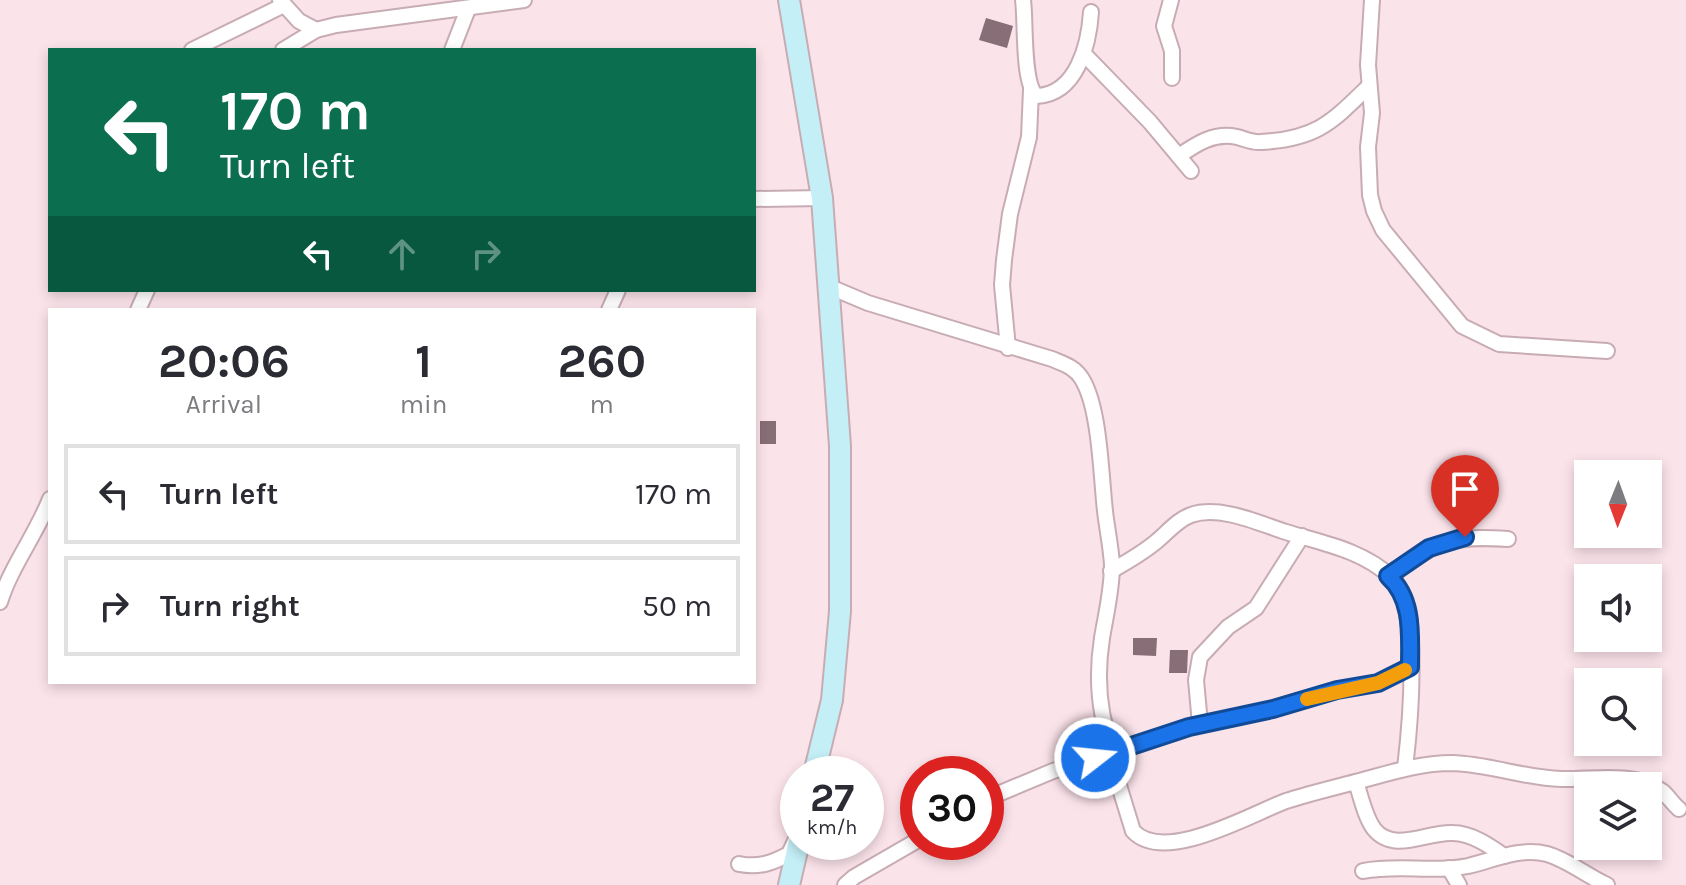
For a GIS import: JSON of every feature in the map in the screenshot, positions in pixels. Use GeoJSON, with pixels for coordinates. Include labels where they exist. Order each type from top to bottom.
{"type":"FeatureCollection","features":[{"type":"Feature","properties":{"kind":"street"},"geometry":{"type":"LineString","coordinates":[[286,48],[316,30],[370,19],[524,0]]}},
{"type":"Feature","properties":{"kind":"street"},"geometry":{"type":"LineString","coordinates":[[789,0],[822,198],[840,446],[840,611],[832,700],[818,756]]}},
{"type":"Feature","properties":{"kind":"street"},"geometry":{"type":"LineString","coordinates":[[1008,348],[1002,285],[1004,260],[1010,214],[1029,137],[1031,90],[1026,72],[1023,0]]}},
{"type":"Feature","properties":{"kind":"street"},"geometry":{"type":"LineString","coordinates":[[1171,0],[1164,26],[1172,51],[1172,78]]}},
{"type":"Feature","properties":{"kind":"street"},"geometry":{"type":"LineString","coordinates":[[1372,0],[1368,65],[1372,113],[1368,147],[1370,195],[1383,230],[1462,326],[1499,344],[1607,351]]}},
{"type":"Feature","properties":{"kind":"street"},"geometry":{"type":"LineString","coordinates":[[196,48],[281,3],[299,21],[316,30]]}},
{"type":"Feature","properties":{"kind":"street"},"geometry":{"type":"LineString","coordinates":[[453,48],[468,9]]}},
{"type":"Feature","properties":{"kind":"street"},"geometry":{"type":"LineString","coordinates":[[1031,90],[1041,96],[1061,86],[1084,54],[1091,12]]}},
{"type":"Feature","properties":{"kind":"street"},"geometry":{"type":"LineString","coordinates":[[1084,54],[1120,89],[1191,171]]}},
{"type":"Feature","properties":{"kind":"street"},"geometry":{"type":"LineString","coordinates":[[1179,156],[1194,145],[1220,136],[1261,142],[1324,128],[1369,86]]}},
{"type":"Feature","properties":{"kind":"street"},"geometry":{"type":"LineString","coordinates":[[756,199],[822,198]]}},
{"type":"Feature","properties":{"kind":"street"},"geometry":{"type":"LineString","coordinates":[[830,287],[868,303],[1070,366],[1081,377],[1088,392],[1097,438],[1111,571],[1108,613],[1102,640],[1099,688],[1102,715],[1133,831],[1140,838],[1150,842],[1192,839],[1286,801],[1405,768],[1453,763],[1534,777],[1615,778],[1639,782],[1661,790],[1679,809]]}},
{"type":"Feature","properties":{"kind":"street"},"geometry":{"type":"LineString","coordinates":[[0,602],[9,576],[29,545],[48,503]]}},
{"type":"Feature","properties":{"kind":"street"},"geometry":{"type":"LineString","coordinates":[[1111,571],[1141,553],[1173,525],[1191,515],[1209,513],[1245,518],[1328,542],[1361,557],[1388,576],[1402,594],[1409,616],[1410,727],[1405,768]]}},
{"type":"Feature","properties":{"kind":"street"},"geometry":{"type":"LineString","coordinates":[[1200,724],[1196,680],[1200,657],[1228,627],[1256,608],[1302,536]]}},
{"type":"Feature","properties":{"kind":"street"},"geometry":{"type":"LineString","coordinates":[[1388,576],[1429,548],[1450,540],[1465,537],[1508,539]]}},
{"type":"Feature","properties":{"kind":"street"},"geometry":{"type":"LineString","coordinates":[[1004,790],[1200,724],[1378,683],[1410,667]]}},
{"type":"Feature","properties":{"kind":"street"},"geometry":{"type":"LineString","coordinates":[[1356,782],[1371,825],[1386,838],[1408,841],[1457,833],[1504,856]]}},
{"type":"Feature","properties":{"kind":"street"},"geometry":{"type":"LineString","coordinates":[[845,885],[900,850]]}},
{"type":"Feature","properties":{"kind":"street"},"geometry":{"type":"LineString","coordinates":[[1363,871],[1464,867],[1517,853],[1545,853],[1607,885]]}},
{"type":"Feature","properties":{"kind":"street"},"geometry":{"type":"LineString","coordinates":[[739,864],[753,867],[780,858]]}},
{"type":"Feature","properties":{"kind":"street"},"geometry":{"type":"LineString","coordinates":[[789,885],[795,860]]}},
{"type":"Feature","properties":{"kind":"street"},"geometry":{"type":"LineString","coordinates":[[1449,868],[1459,885]]}},
{"type":"Feature","properties":{"kind":"building"},"geometry":{"type":"Polygon","coordinates":[[[986,18],[1013,26],[1007,48],[979,40],[986,18]]]}},
{"type":"Feature","properties":{"kind":"building"},"geometry":{"type":"Polygon","coordinates":[[[760,421],[776,421],[776,444],[760,444],[760,421]]]}},
{"type":"Feature","properties":{"kind":"building"},"geometry":{"type":"Polygon","coordinates":[[[1133,638],[1157,638],[1156,656],[1133,655],[1133,638]]]}},
{"type":"Feature","properties":{"kind":"building"},"geometry":{"type":"Polygon","coordinates":[[[1170,650],[1188,650],[1187,673],[1169,673],[1170,650]]]}},
{"type":"Feature","properties":{"kind":"slow traffic"},"geometry":{"type":"LineString","coordinates":[[1307,699],[1378,683],[1405,670]]}},
{"type":"Feature","properties":{"kind":"route"},"geometry":{"type":"LineString","coordinates":[[1095,758],[1189,727],[1273,709],[1337,690],[1378,683],[1410,667],[1409,616],[1402,594],[1388,576],[1429,548],[1465,537]]}}]}
